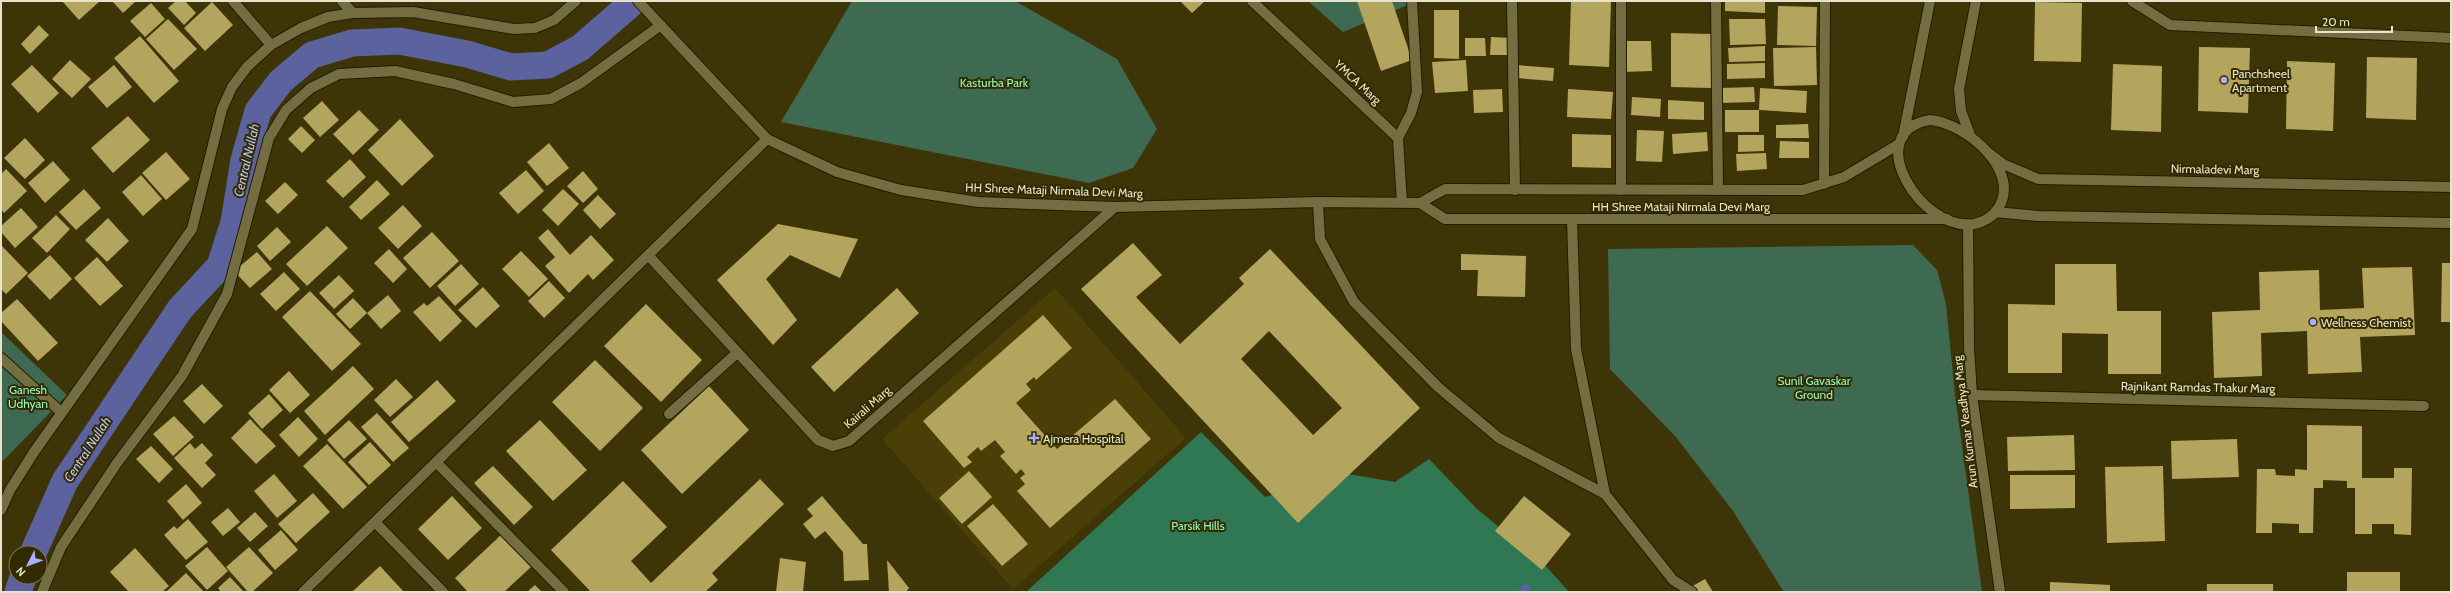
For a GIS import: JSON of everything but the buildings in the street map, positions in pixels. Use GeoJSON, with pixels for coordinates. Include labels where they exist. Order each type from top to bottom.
{"type":"FeatureCollection","features":[{"type":"Feature","properties":{"kind":"street"},"geometry":{"type":"LineString","coordinates":[[233,1],[271,45]]}},
{"type":"Feature","properties":{"kind":"street"},"geometry":{"type":"LineString","coordinates":[[342,1],[354,13]]}},
{"type":"Feature","properties":{"kind":"street"},"geometry":{"type":"LineString","coordinates":[[1,510],[10,490],[62,413],[192,229],[222,109],[232,87],[247,68],[271,45],[301,28],[321,20],[354,13],[413,12],[514,29],[535,28],[554,20],[576,1]]}},
{"type":"Feature","properties":{"kind":"street","name":"HH Shree Mataji Nirmala Devi Marg"},"geometry":{"type":"LineString","coordinates":[[638,1],[767,139],[837,172],[901,190],[978,202],[1115,207],[1318,202],[1420,203],[1445,189],[1803,190],[1824,184],[1849,174],[1901,141]]}},
{"type":"Feature","properties":{"kind":"street","name":"YMCA Marg"},"geometry":{"type":"LineString","coordinates":[[1252,1],[1398,138]]}},
{"type":"Feature","properties":{"kind":"street"},"geometry":{"type":"LineString","coordinates":[[1402,203],[1398,138],[1411,113],[1417,92],[1412,1]]}},
{"type":"Feature","properties":{"kind":"street"},"geometry":{"type":"LineString","coordinates":[[1512,1],[1515,190]]}},
{"type":"Feature","properties":{"kind":"street"},"geometry":{"type":"LineString","coordinates":[[1621,1],[1621,190]]}},
{"type":"Feature","properties":{"kind":"street"},"geometry":{"type":"LineString","coordinates":[[1716,1],[1718,190]]}},
{"type":"Feature","properties":{"kind":"street"},"geometry":{"type":"LineString","coordinates":[[1824,184],[1825,1]]}},
{"type":"Feature","properties":{"kind":"street"},"geometry":{"type":"LineString","coordinates":[[1901,141],[1914,125],[1930,120],[1950,124],[1970,135],[1986,150],[1998,170],[2004,191],[1995,212],[1983,221],[1968,224],[1947,219],[1920,200],[1907,183],[1899,163],[1897,152],[1901,141],[1930,1]]}},
{"type":"Feature","properties":{"kind":"street"},"geometry":{"type":"LineString","coordinates":[[1970,135],[1961,111],[1959,89],[1976,1]]}},
{"type":"Feature","properties":{"kind":"street"},"geometry":{"type":"LineString","coordinates":[[2132,1],[2170,25],[2451,38]]}},
{"type":"Feature","properties":{"kind":"street"},"geometry":{"type":"LineString","coordinates":[[42,592],[61,547],[117,463],[182,376],[228,294],[269,138],[286,110],[310,88],[339,74],[395,71],[454,84],[513,102],[551,99],[581,83],[661,25]]}},
{"type":"Feature","properties":{"kind":"street"},"geometry":{"type":"LineString","coordinates":[[303,592],[649,256],[767,139]]}},
{"type":"Feature","properties":{"kind":"street","name":"Nirmaladevi Marg"},"geometry":{"type":"LineString","coordinates":[[1986,150],[2003,164],[2038,179],[2451,187]]}},
{"type":"Feature","properties":{"kind":"street"},"geometry":{"type":"LineString","coordinates":[[1318,202],[1320,239],[1354,302],[1438,387],[1499,438],[1605,494],[1673,580],[1692,592]]}},
{"type":"Feature","properties":{"kind":"street","name":"HH Shree Mataji Nirmala Devi Marg"},"geometry":{"type":"LineString","coordinates":[[1420,203],[1445,219],[1947,219]]}},
{"type":"Feature","properties":{"kind":"street","name":"Kairali Marg"},"geometry":{"type":"LineString","coordinates":[[649,256],[818,440],[833,446],[849,441],[1115,207]]}},
{"type":"Feature","properties":{"kind":"street"},"geometry":{"type":"LineString","coordinates":[[1995,212],[2038,216],[2451,223]]}},
{"type":"Feature","properties":{"kind":"street"},"geometry":{"type":"LineString","coordinates":[[1572,219],[1576,349],[1605,494]]}},
{"type":"Feature","properties":{"kind":"street","name":"Arun Kumar Veadhya Marg"},"geometry":{"type":"LineString","coordinates":[[1968,224],[1969,348],[1972,395],[2000,592]]}},
{"type":"Feature","properties":{"kind":"street"},"geometry":{"type":"LineString","coordinates":[[669,414],[737,353]]}},
{"type":"Feature","properties":{"kind":"street"},"geometry":{"type":"LineString","coordinates":[[1,358],[62,413]]}},
{"type":"Feature","properties":{"kind":"street","name":"Rajnikant Ramdas Thakur Marg"},"geometry":{"type":"LineString","coordinates":[[1972,395],[2424,406]]}},
{"type":"Feature","properties":{"kind":"street"},"geometry":{"type":"LineString","coordinates":[[436,462],[564,592]]}},
{"type":"Feature","properties":{"kind":"street"},"geometry":{"type":"LineString","coordinates":[[375,522],[443,592]]}},
{"type":"Feature","properties":{"kind":"shaded area","name":"Ajmera Hospital"},"geometry":{"type":"Polygon","coordinates":[[[1055,288],[1186,438],[1013,589],[882,439],[1055,288]]]}},
{"type":"Feature","properties":{"kind":"green space","name":"Kasturba Park"},"geometry":{"type":"Polygon","coordinates":[[[852,1],[1015,1],[1117,59],[1157,129],[1133,168],[1089,183],[781,122],[852,1]]]}},
{"type":"Feature","properties":{"kind":"green space"},"geometry":{"type":"Polygon","coordinates":[[[1308,1],[1410,1],[1410,4],[1343,32],[1308,1]]]}},
{"type":"Feature","properties":{"kind":"green space","name":"Sunil Gavaskar Ground"},"geometry":{"type":"Polygon","coordinates":[[[1913,245],[1937,270],[1946,304],[1955,395],[1982,592],[1784,592],[1733,511],[1676,437],[1610,369],[1608,249],[1913,245]]]}},
{"type":"Feature","properties":{"kind":"green space","name":"Ganesh Udhyan"},"geometry":{"type":"Polygon","coordinates":[[[1,332],[67,395],[1,463],[1,332]]]}},
{"type":"Feature","properties":{"kind":"green space","name":"Parsik Hills"},"geometry":{"type":"Polygon","coordinates":[[[1201,432],[1265,497],[1348,474],[1395,482],[1429,459],[1477,509],[1544,564],[1569,592],[1026,592],[1201,432]]]}},
{"type":"Feature","properties":{"kind":"waterway","name":"Central Nullah"},"geometry":{"type":"LineString","coordinates":[[37,545],[65,481],[180,309],[220,266],[234,222],[244,160],[258,111],[281,81],[312,55],[352,43],[399,41],[467,54],[511,67],[548,65],[580,48],[634,1]]}},
{"type":"Feature","properties":{"kind":"waterway","name":"Central Nullah"},"geometry":{"type":"LineString","coordinates":[[18,592],[20,585]]}},
{"type":"Feature","properties":{"kind":"waterway"},"geometry":{"type":"LineString","coordinates":[[1522,592],[1526,588]]}},
{"type":"Feature","properties":{"kind":"place","name":"Panchsheel Apartment"},"geometry":{"type":"Point","coordinates":[2224,80]}},
{"type":"Feature","properties":{"kind":"place","name":"Wellness Chemist"},"geometry":{"type":"Point","coordinates":[2313,322]}},
{"type":"Feature","properties":{"kind":"place","name":"Ajmera Hospital"},"geometry":{"type":"Point","coordinates":[1034,438]}}]}
